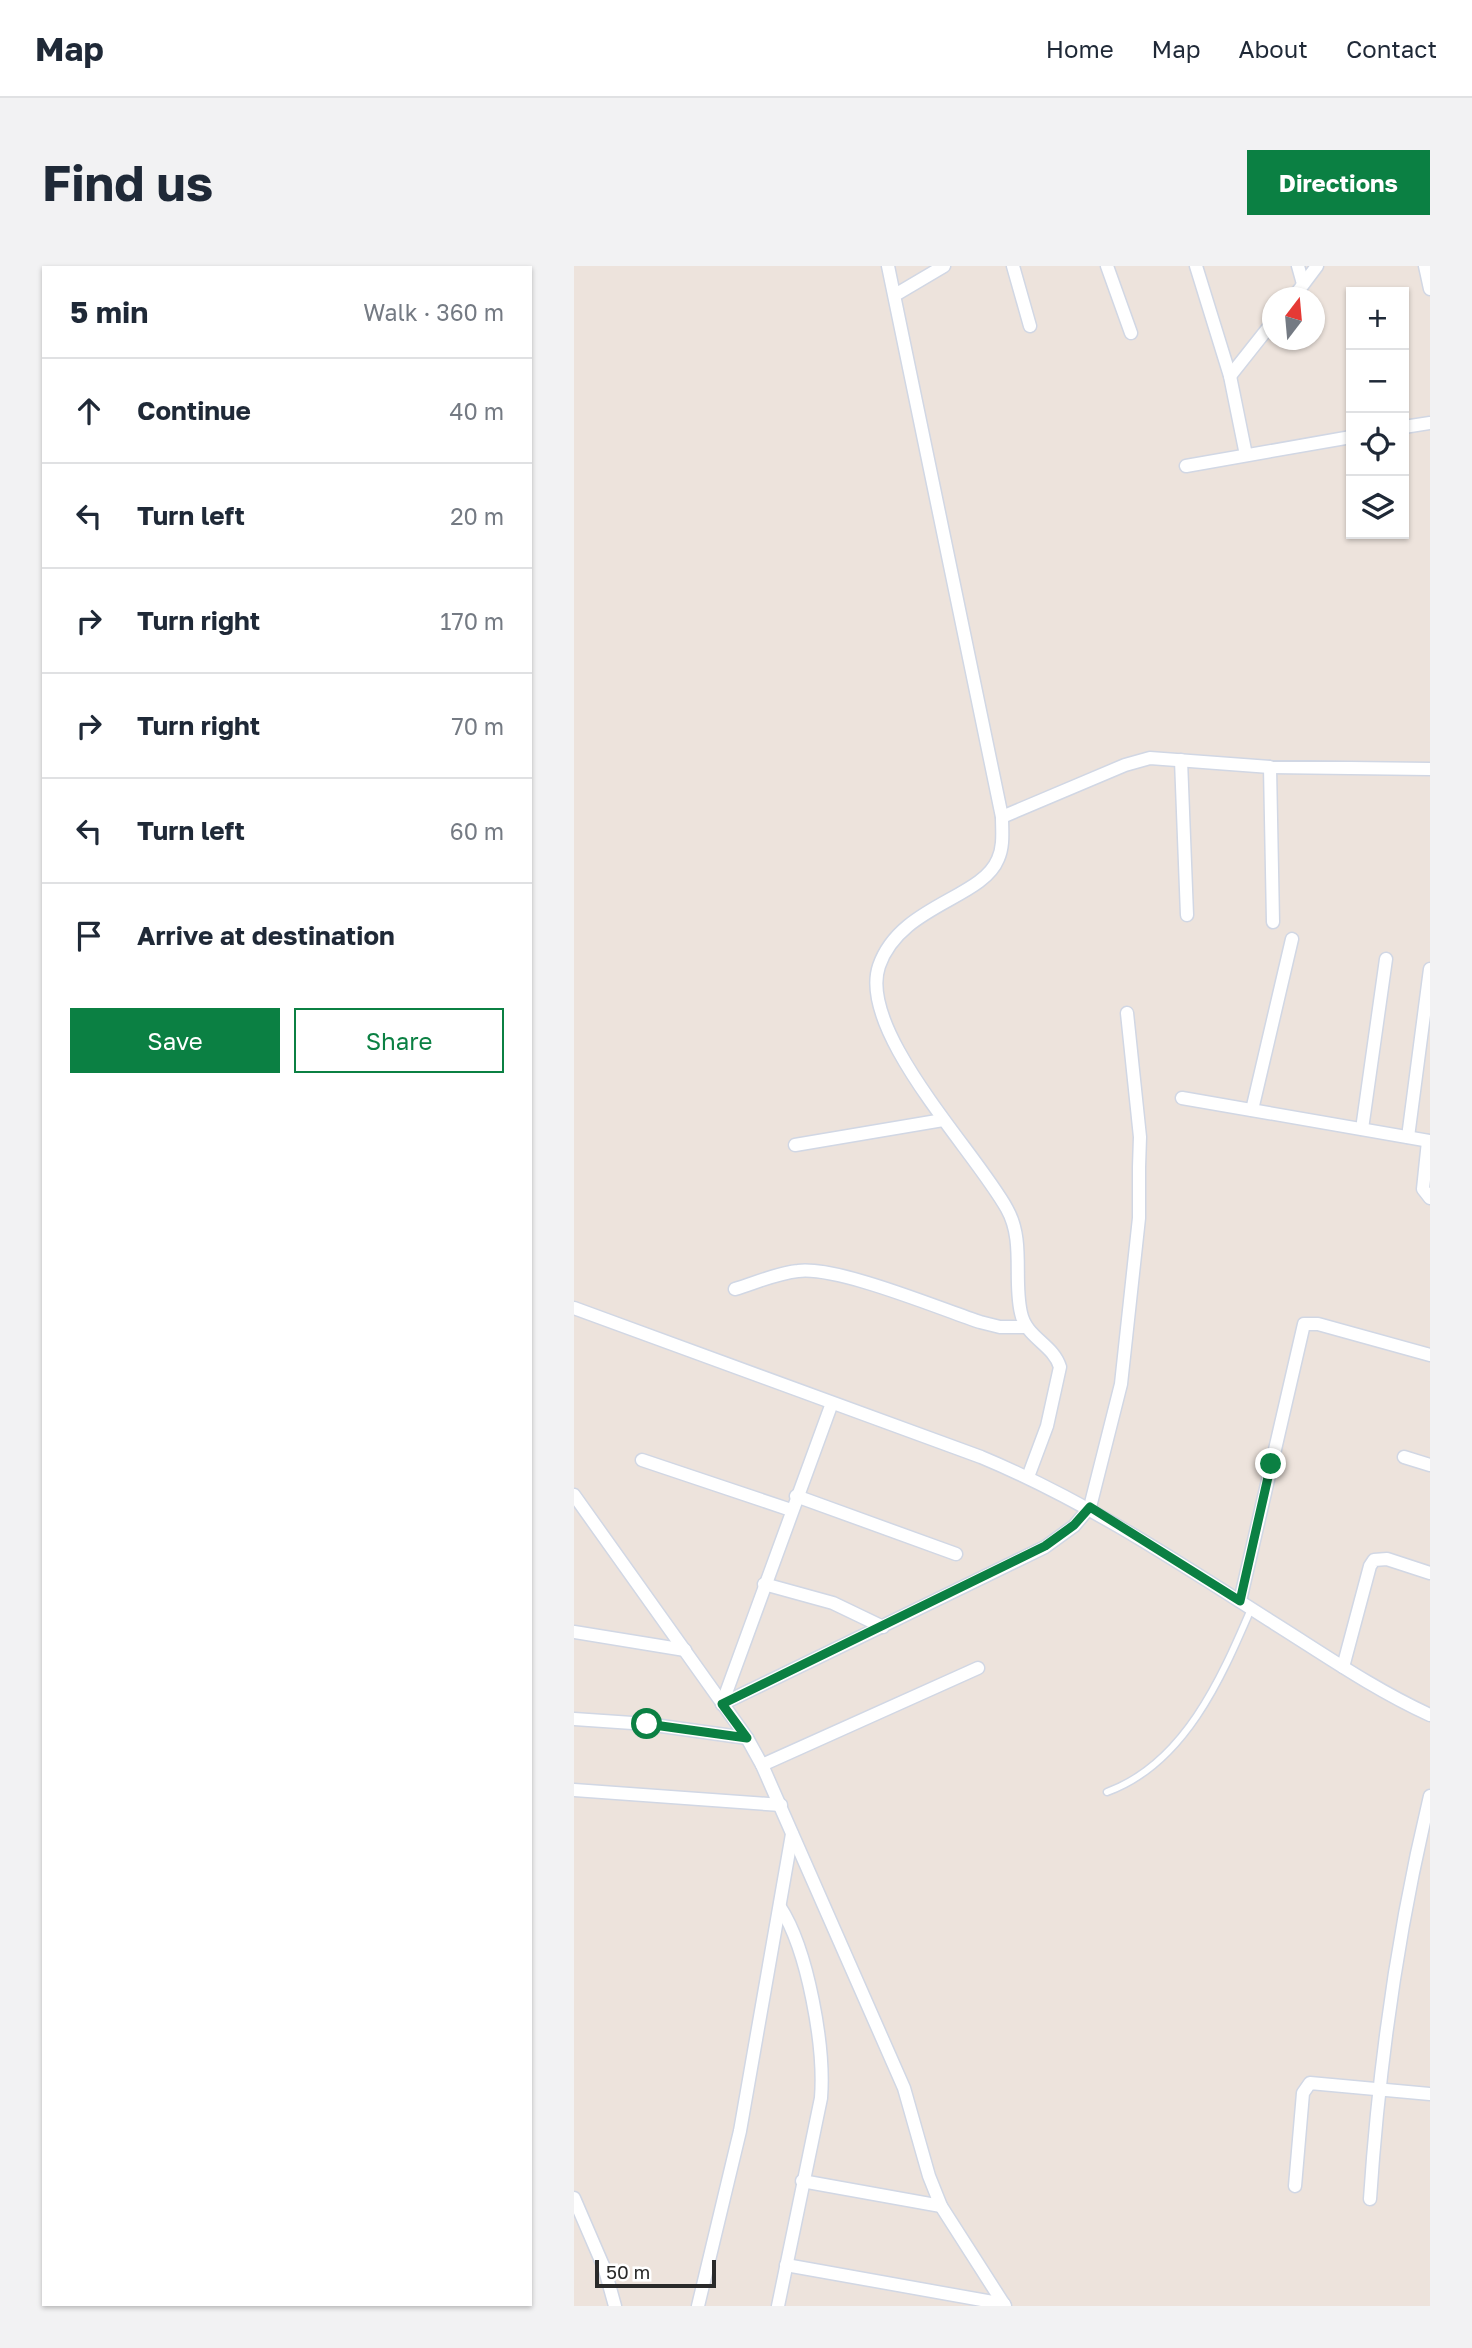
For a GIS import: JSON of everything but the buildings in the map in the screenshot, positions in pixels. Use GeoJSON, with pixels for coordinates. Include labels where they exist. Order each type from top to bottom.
{"type":"FeatureCollection","features":[{"type":"Feature","properties":{"kind":"street"},"geometry":{"type":"LineString","coordinates":[[888,266],[1002,817],[1002,847],[991,872],[918,917],[900,932],[889,945],[877,974],[875,989],[879,1011],[943,1120],[1006,1207],[1013,1222],[1020,1312],[1026,1327],[1050,1349],[1060,1367],[1059,1382],[1028,1477]]}},
{"type":"Feature","properties":{"kind":"street"},"geometry":{"type":"LineString","coordinates":[[895,295],[944,266]]}},
{"type":"Feature","properties":{"kind":"street"},"geometry":{"type":"LineString","coordinates":[[1013,266],[1030,326]]}},
{"type":"Feature","properties":{"kind":"street"},"geometry":{"type":"LineString","coordinates":[[1107,266],[1130,333]]}},
{"type":"Feature","properties":{"kind":"street"},"geometry":{"type":"LineString","coordinates":[[1196,266],[1230,376],[1246,455]]}},
{"type":"Feature","properties":{"kind":"street"},"geometry":{"type":"LineString","coordinates":[[1297,266],[1303,284]]}},
{"type":"Feature","properties":{"kind":"street"},"geometry":{"type":"LineString","coordinates":[[1301,287],[1317,266]]}},
{"type":"Feature","properties":{"kind":"street"},"geometry":{"type":"LineString","coordinates":[[1426,266],[1430,287]]}},
{"type":"Feature","properties":{"kind":"street"},"geometry":{"type":"LineString","coordinates":[[1230,376],[1262,336]]}},
{"type":"Feature","properties":{"kind":"street"},"geometry":{"type":"LineString","coordinates":[[1409,427],[1430,423]]}},
{"type":"Feature","properties":{"kind":"street"},"geometry":{"type":"LineString","coordinates":[[1186,466],[1346,438]]}},
{"type":"Feature","properties":{"kind":"street"},"geometry":{"type":"LineString","coordinates":[[1002,817],[1136,760],[1181,760],[1270,767],[1430,769]]}},
{"type":"Feature","properties":{"kind":"street"},"geometry":{"type":"LineString","coordinates":[[1181,760],[1187,915]]}},
{"type":"Feature","properties":{"kind":"street"},"geometry":{"type":"LineString","coordinates":[[1270,767],[1273,922]]}},
{"type":"Feature","properties":{"kind":"street"},"geometry":{"type":"LineString","coordinates":[[1252,1110],[1292,939]]}},
{"type":"Feature","properties":{"kind":"street"},"geometry":{"type":"LineString","coordinates":[[1362,1129],[1386,959]]}},
{"type":"Feature","properties":{"kind":"street"},"geometry":{"type":"LineString","coordinates":[[1408,1137],[1430,969]]}},
{"type":"Feature","properties":{"kind":"street"},"geometry":{"type":"LineString","coordinates":[[722,1704],[883,1628],[1045,1546],[1074,1525],[1090,1507],[1121,1384],[1139,1218],[1140,1137],[1127,1013]]}},
{"type":"Feature","properties":{"kind":"street"},"geometry":{"type":"LineString","coordinates":[[1182,1098],[1429,1141],[1423,1189],[1430,1198]]}},
{"type":"Feature","properties":{"kind":"street"},"geometry":{"type":"LineString","coordinates":[[794,1145],[943,1120]]}},
{"type":"Feature","properties":{"kind":"street"},"geometry":{"type":"LineString","coordinates":[[735,1289],[797,1271],[816,1271],[841,1276],[980,1322],[1000,1327],[1026,1327]]}},
{"type":"Feature","properties":{"kind":"street"},"geometry":{"type":"LineString","coordinates":[[574,1308],[1028,1477],[1090,1507],[1390,1696],[1430,1715]]}},
{"type":"Feature","properties":{"kind":"street"},"geometry":{"type":"LineString","coordinates":[[1240,1601],[1304,1324],[1318,1324],[1430,1355]]}},
{"type":"Feature","properties":{"kind":"street"},"geometry":{"type":"LineString","coordinates":[[722,1704],[832,1403]]}},
{"type":"Feature","properties":{"kind":"street"},"geometry":{"type":"LineString","coordinates":[[1404,1457],[1430,1465]]}},
{"type":"Feature","properties":{"kind":"street"},"geometry":{"type":"LineString","coordinates":[[642,1460],[791,1510]]}},
{"type":"Feature","properties":{"kind":"street"},"geometry":{"type":"LineString","coordinates":[[574,1495],[747,1738],[762,1765],[904,2088],[929,2176],[941,2206],[1004,2305]]}},
{"type":"Feature","properties":{"kind":"street"},"geometry":{"type":"LineString","coordinates":[[796,1496],[956,1554]]}},
{"type":"Feature","properties":{"kind":"street"},"geometry":{"type":"LineString","coordinates":[[1343,1667],[1370,1566],[1374,1560],[1387,1559],[1430,1573]]}},
{"type":"Feature","properties":{"kind":"street"},"geometry":{"type":"LineString","coordinates":[[764,1584],[832,1602],[883,1628]]}},
{"type":"Feature","properties":{"kind":"street"},"geometry":{"type":"LineString","coordinates":[[574,1632],[685,1650]]}},
{"type":"Feature","properties":{"kind":"street"},"geometry":{"type":"LineString","coordinates":[[762,1765],[978,1668]]}},
{"type":"Feature","properties":{"kind":"street"},"geometry":{"type":"LineString","coordinates":[[574,1719],[747,1738]]}},
{"type":"Feature","properties":{"kind":"street"},"geometry":{"type":"LineString","coordinates":[[574,1790],[781,1805]]}},
{"type":"Feature","properties":{"kind":"street"},"geometry":{"type":"LineString","coordinates":[[1370,2200],[1377,2088],[1397,1953],[1430,1796]]}},
{"type":"Feature","properties":{"kind":"street"},"geometry":{"type":"LineString","coordinates":[[698,2306],[740,2131],[792,1833]]}},
{"type":"Feature","properties":{"kind":"street"},"geometry":{"type":"LineString","coordinates":[[778,2306],[821,2098],[823,2073],[800,1948],[780,1907]]}},
{"type":"Feature","properties":{"kind":"street"},"geometry":{"type":"LineString","coordinates":[[1295,2186],[1305,2087],[1318,2083],[1430,2094]]}},
{"type":"Feature","properties":{"kind":"street"},"geometry":{"type":"LineString","coordinates":[[802,2181],[941,2206]]}},
{"type":"Feature","properties":{"kind":"street"},"geometry":{"type":"LineString","coordinates":[[574,2198],[605,2270],[615,2306]]}},
{"type":"Feature","properties":{"kind":"street"},"geometry":{"type":"LineString","coordinates":[[786,2265],[1004,2305]]}},
{"type":"Feature","properties":{"kind":"lane"},"geometry":{"type":"LineString","coordinates":[[1107,1792],[1147,1773],[1202,1710],[1216,1689],[1251,1609]]}},
{"type":"Feature","properties":{"kind":"route"},"geometry":{"type":"LineString","coordinates":[[647,1724],[747,1738],[722,1704],[983,1579],[1045,1546],[1074,1525],[1090,1507],[1240,1601],[1271,1464]]}}]}
